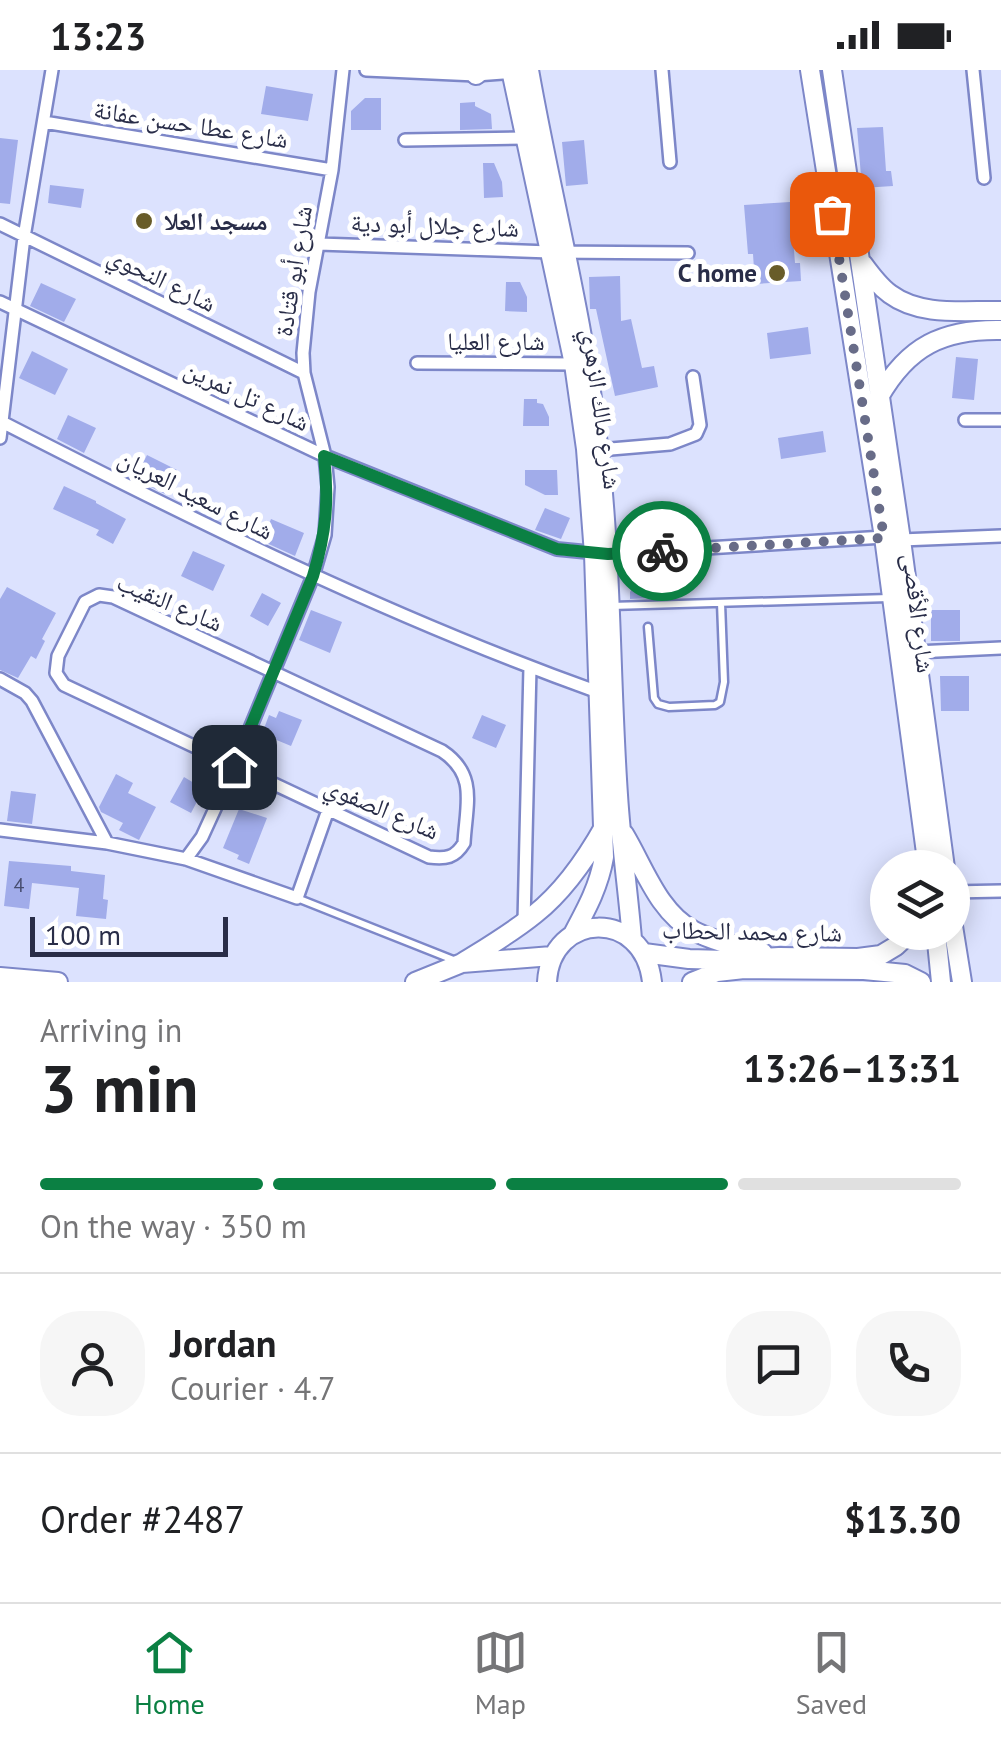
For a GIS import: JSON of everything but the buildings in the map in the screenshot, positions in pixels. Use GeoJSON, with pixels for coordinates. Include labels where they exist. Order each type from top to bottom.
{"type":"FeatureCollection","features":[{"type":"Feature","properties":{"kind":"street"},"geometry":{"type":"LineString","coordinates":[[0,438],[24,236],[52,70]]}},
{"type":"Feature","properties":{"kind":"street","name":"شارع أبو قتادة"},"geometry":{"type":"LineString","coordinates":[[186,859],[202,837],[234,767],[313,576],[324,535],[328,487],[304,374],[305,325],[332,170],[343,70]]}},
{"type":"Feature","properties":{"kind":"street"},"geometry":{"type":"LineString","coordinates":[[366,70],[520,71]]}},
{"type":"Feature","properties":{"kind":"street"},"geometry":{"type":"LineString","coordinates":[[662,70],[670,162]]}},
{"type":"Feature","properties":{"kind":"street","name":"شارع الأقصى"},"geometry":{"type":"LineString","coordinates":[[810,70],[892,539],[916,652],[943,850]]}},
{"type":"Feature","properties":{"kind":"street","name":"شارع الأقصى"},"geometry":{"type":"LineString","coordinates":[[832,70],[879,397],[892,539],[891,598],[926,850]]}},
{"type":"Feature","properties":{"kind":"street"},"geometry":{"type":"LineString","coordinates":[[973,70],[984,178]]}},
{"type":"Feature","properties":{"kind":"street","name":"شارع مالك الزهري"},"geometry":{"type":"LineString","coordinates":[[520,71],[526,138],[590,373],[599,450],[598,692],[613,828],[638,946],[650,967],[652,982]]}},
{"type":"Feature","properties":{"kind":"street","name":"شارع مالك الزهري"},"geometry":{"type":"LineString","coordinates":[[520,71],[542,142],[610,606],[613,828],[600,879],[574,934],[552,956]]}},
{"type":"Feature","properties":{"kind":"street","name":"شارع عطا حسن عفانة"},"geometry":{"type":"LineString","coordinates":[[44,122],[332,170]]}},
{"type":"Feature","properties":{"kind":"street"},"geometry":{"type":"LineString","coordinates":[[405,140],[526,138]]}},
{"type":"Feature","properties":{"kind":"street","name":"شارع النحوي"},"geometry":{"type":"LineString","coordinates":[[0,224],[304,374]]}},
{"type":"Feature","properties":{"kind":"street","name":"شارع جلال أبو دية"},"geometry":{"type":"LineString","coordinates":[[319,244],[688,253]]}},
{"type":"Feature","properties":{"kind":"street"},"geometry":{"type":"LineString","coordinates":[[861,262],[892,296],[904,303],[933,310],[1001,310]]}},
{"type":"Feature","properties":{"kind":"street","name":"شارع تل نمرين"},"geometry":{"type":"LineString","coordinates":[[0,302],[324,456],[557,549],[601,554],[1001,536]]}},
{"type":"Feature","properties":{"kind":"street"},"geometry":{"type":"LineString","coordinates":[[933,310],[931,324],[936,340]]}},
{"type":"Feature","properties":{"kind":"street"},"geometry":{"type":"LineString","coordinates":[[879,397],[893,373],[936,340],[960,332],[1001,330]]}},
{"type":"Feature","properties":{"kind":"street","name":"شارع العليا"},"geometry":{"type":"LineString","coordinates":[[417,363],[574,364]]}},
{"type":"Feature","properties":{"kind":"street"},"geometry":{"type":"LineString","coordinates":[[599,450],[670,444],[696,434],[700,425],[693,377]]}},
{"type":"Feature","properties":{"kind":"street"},"geometry":{"type":"LineString","coordinates":[[964,420],[1001,420]]}},
{"type":"Feature","properties":{"kind":"street","name":"شارع سعيد العريان"},"geometry":{"type":"LineString","coordinates":[[1,422],[313,576],[598,692]]}},
{"type":"Feature","properties":{"kind":"street","name":"شارع النقيب"},"geometry":{"type":"LineString","coordinates":[[234,767],[64,685],[56,673],[58,656],[85,602],[99,595],[114,598],[274,673]]}},
{"type":"Feature","properties":{"kind":"street"},"geometry":{"type":"LineString","coordinates":[[916,652],[1001,648]]}},
{"type":"Feature","properties":{"kind":"street"},"geometry":{"type":"LineString","coordinates":[[524,922],[530,667]]}},
{"type":"Feature","properties":{"kind":"street","name":"شارع الصفوي"},"geometry":{"type":"LineString","coordinates":[[234,767],[430,856],[453,856],[464,843],[467,783],[456,760],[274,673]]}},
{"type":"Feature","properties":{"kind":"street"},"geometry":{"type":"LineString","coordinates":[[0,678],[29,696],[107,843]]}},
{"type":"Feature","properties":{"kind":"street"},"geometry":{"type":"LineString","coordinates":[[0,830],[107,843],[186,859],[297,898],[328,810]]}},
{"type":"Feature","properties":{"kind":"street"},"geometry":{"type":"LineString","coordinates":[[415,982],[462,963],[524,922],[550,900],[613,828],[663,904],[678,920],[695,932],[777,964],[758,982]]}},
{"type":"Feature","properties":{"kind":"street"},"geometry":{"type":"LineString","coordinates":[[970,891],[1001,890]]}},
{"type":"Feature","properties":{"kind":"street","name":"شارع محمد الحطاب"},"geometry":{"type":"LineString","coordinates":[[574,934],[588,928],[604,928],[619,931],[638,946],[688,958],[906,974],[922,982]]}},
{"type":"Feature","properties":{"kind":"street","name":"شارع محمد الحطاب"},"geometry":{"type":"LineString","coordinates":[[692,982],[717,972],[858,958],[889,950]]}},
{"type":"Feature","properties":{"kind":"street"},"geometry":{"type":"LineString","coordinates":[[938,950],[942,982]]}},
{"type":"Feature","properties":{"kind":"street"},"geometry":{"type":"LineString","coordinates":[[957,950],[962,982]]}},
{"type":"Feature","properties":{"kind":"street"},"geometry":{"type":"LineString","coordinates":[[462,963],[552,956],[547,982]]}},
{"type":"Feature","properties":{"kind":"street"},"geometry":{"type":"LineString","coordinates":[[0,977],[58,982]]}},
{"type":"Feature","properties":{"kind":"lane"},"geometry":{"type":"LineString","coordinates":[[610,606],[891,598]]}},
{"type":"Feature","properties":{"kind":"lane"},"geometry":{"type":"LineString","coordinates":[[648,626],[654,698],[658,704],[715,705],[720,702],[724,682],[721,603]]}},
{"type":"Feature","properties":{"kind":"lane"},"geometry":{"type":"LineString","coordinates":[[297,898],[462,963]]}},
{"type":"Feature","properties":{"kind":"way so far"},"geometry":{"type":"LineString","coordinates":[[662,551],[884,538],[832,214]]}},
{"type":"Feature","properties":{"kind":"place","name":"مسجد العلا"},"geometry":{"type":"Point","coordinates":[144,221]}},
{"type":"Feature","properties":{"kind":"place","name":"C home"},"geometry":{"type":"Point","coordinates":[777,273]}},
{"type":"Feature","properties":{"kind":"route"},"geometry":{"type":"LineString","coordinates":[[234,767],[319,556],[327,514],[324,456],[557,549],[608,554],[662,551]]}}]}
